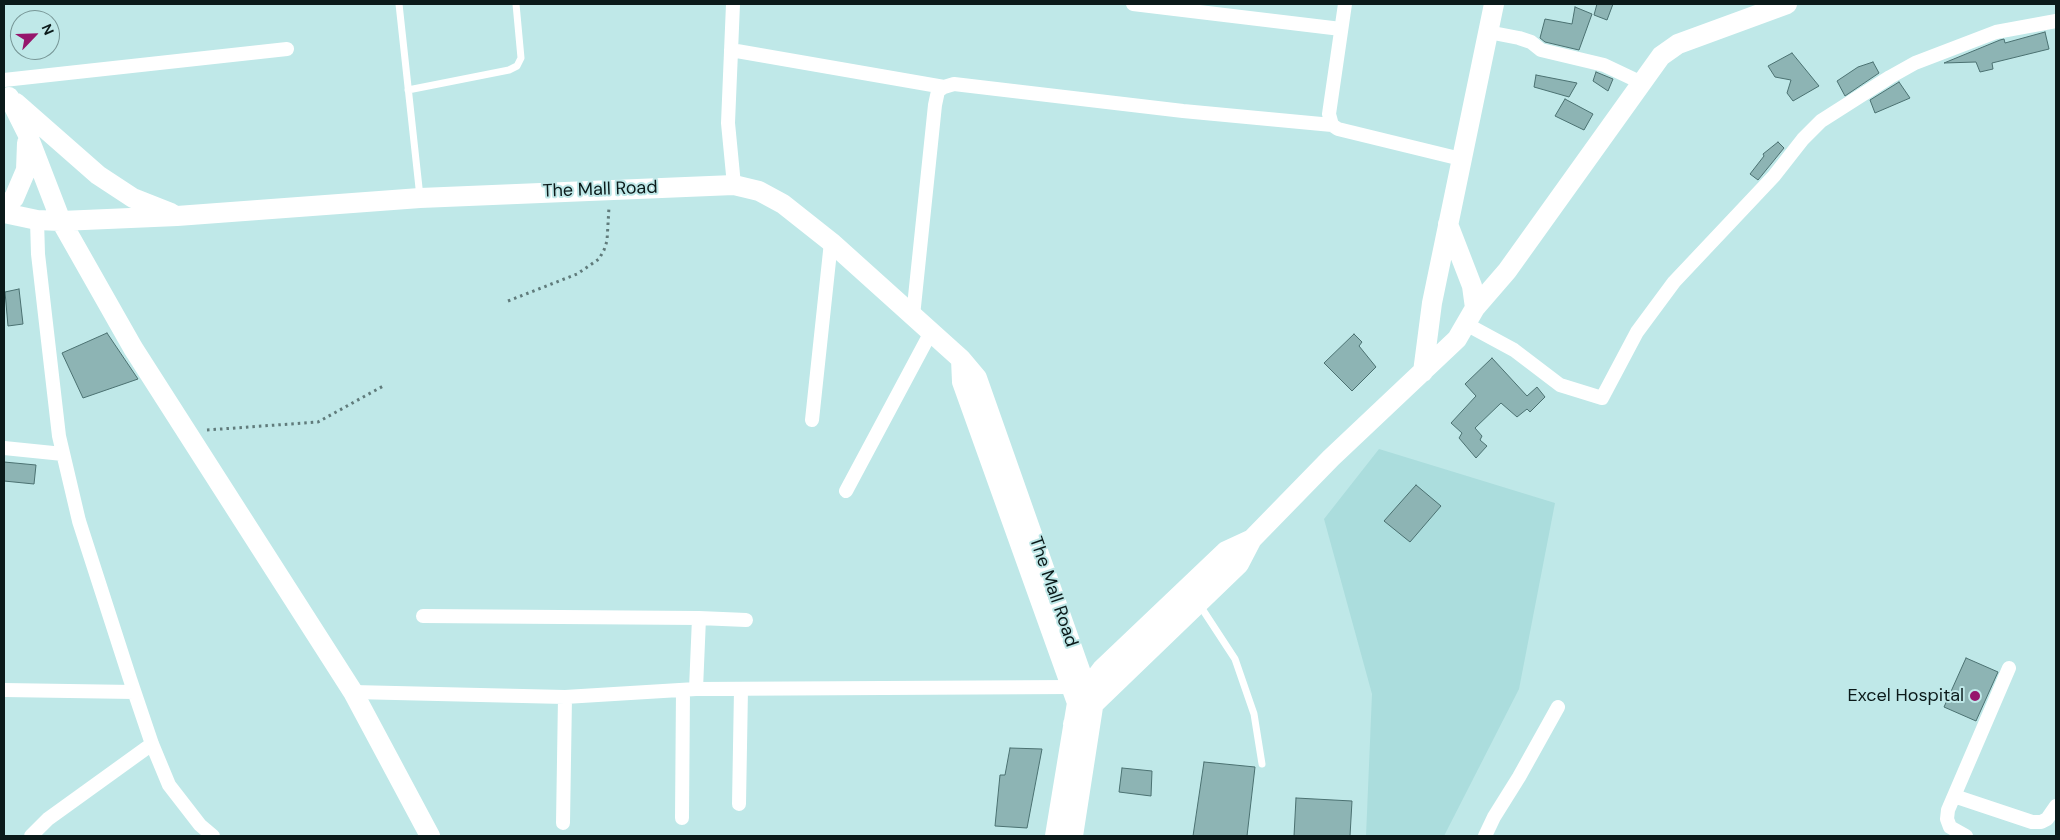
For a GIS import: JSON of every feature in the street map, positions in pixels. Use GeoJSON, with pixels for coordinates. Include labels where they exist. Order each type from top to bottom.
{"type":"FeatureCollection","features":[{"type":"Feature","properties":{"kind":"street"},"geometry":{"type":"LineString","coordinates":[[733,4],[728,123],[734,185]]}},
{"type":"Feature","properties":{"kind":"street"},"geometry":{"type":"LineString","coordinates":[[1132,4],[1341,29]]}},
{"type":"Feature","properties":{"kind":"street"},"geometry":{"type":"LineString","coordinates":[[1332,125],[1329,114],[1345,4]]}},
{"type":"Feature","properties":{"kind":"street"},"geometry":{"type":"LineString","coordinates":[[1423,372],[1432,303],[1494,4]]}},
{"type":"Feature","properties":{"kind":"street"},"geometry":{"type":"LineString","coordinates":[[353,692],[565,697],[741,689],[1082,696],[1199,604],[1239,564],[1252,540],[1331,458],[1457,339],[1471,316],[1507,271],[1661,56],[1678,44],[1787,4]]}},
{"type":"Feature","properties":{"kind":"street"},"geometry":{"type":"LineString","coordinates":[[1471,316],[1560,385],[1602,398],[1637,332],[1674,282],[1774,176],[1803,139],[1822,120],[1890,77],[1915,64],[1996,32],[2056,21]]}},
{"type":"Feature","properties":{"kind":"street"},"geometry":{"type":"LineString","coordinates":[[1488,32],[1531,42],[1541,50],[1604,65],[1642,83]]}},
{"type":"Feature","properties":{"kind":"street"},"geometry":{"type":"LineString","coordinates":[[5,90],[287,49]]}},
{"type":"Feature","properties":{"kind":"street"},"geometry":{"type":"LineString","coordinates":[[731,50],[944,87]]}},
{"type":"Feature","properties":{"kind":"street"},"geometry":{"type":"LineString","coordinates":[[913,316],[935,105],[938,91],[954,84],[1183,111],[1332,125],[1338,129],[1461,159]]}},
{"type":"Feature","properties":{"kind":"street"},"geometry":{"type":"LineString","coordinates":[[5,90],[27,134],[61,221],[133,348],[353,692],[430,836]]}},
{"type":"Feature","properties":{"kind":"street"},"geometry":{"type":"LineString","coordinates":[[5,90],[98,175],[133,198],[177,216]]}},
{"type":"Feature","properties":{"kind":"street"},"geometry":{"type":"LineString","coordinates":[[4,206],[14,198],[26,170],[27,134]]}},
{"type":"Feature","properties":{"kind":"street","name":"The Mall Road"},"geometry":{"type":"LineString","coordinates":[[4,213],[37,220],[61,221],[177,216],[420,198],[734,185],[759,190],[783,204],[831,242],[960,359],[977,378],[1082,696],[1073,836]]}},
{"type":"Feature","properties":{"kind":"street"},"geometry":{"type":"LineString","coordinates":[[37,220],[38,254],[59,436],[79,521],[152,744],[170,785],[200,825],[213,836]]}},
{"type":"Feature","properties":{"kind":"street"},"geometry":{"type":"LineString","coordinates":[[1448,224],[1472,286],[1471,316]]}},
{"type":"Feature","properties":{"kind":"street"},"geometry":{"type":"LineString","coordinates":[[812,420],[831,242]]}},
{"type":"Feature","properties":{"kind":"street"},"geometry":{"type":"LineString","coordinates":[[846,491],[930,332]]}},
{"type":"Feature","properties":{"kind":"street"},"geometry":{"type":"LineString","coordinates":[[4,448],[64,454]]}},
{"type":"Feature","properties":{"kind":"street"},"geometry":{"type":"LineString","coordinates":[[1055,836],[1074,724],[1082,696],[1102,669],[1226,551],[1252,540]]}},
{"type":"Feature","properties":{"kind":"street"},"geometry":{"type":"LineString","coordinates":[[423,616],[746,620]]}},
{"type":"Feature","properties":{"kind":"street"},"geometry":{"type":"LineString","coordinates":[[682,818],[689,690],[699,618]]}},
{"type":"Feature","properties":{"kind":"street"},"geometry":{"type":"LineString","coordinates":[[1966,836],[1950,826],[1947,819],[1948,810],[2009,668]]}},
{"type":"Feature","properties":{"kind":"street"},"geometry":{"type":"LineString","coordinates":[[739,804],[741,689]]}},
{"type":"Feature","properties":{"kind":"street"},"geometry":{"type":"LineString","coordinates":[[4,690],[134,692]]}},
{"type":"Feature","properties":{"kind":"street"},"geometry":{"type":"LineString","coordinates":[[563,823],[565,697]]}},
{"type":"Feature","properties":{"kind":"street"},"geometry":{"type":"LineString","coordinates":[[1485,836],[1494,817],[1558,707]]}},
{"type":"Feature","properties":{"kind":"street"},"geometry":{"type":"LineString","coordinates":[[31,836],[48,819],[152,744]]}},
{"type":"Feature","properties":{"kind":"street"},"geometry":{"type":"LineString","coordinates":[[1954,796],[2032,822],[2041,822],[2047,819],[2056,806]]}},
{"type":"Feature","properties":{"kind":"lane"},"geometry":{"type":"LineString","coordinates":[[399,4],[420,198]]}},
{"type":"Feature","properties":{"kind":"lane"},"geometry":{"type":"LineString","coordinates":[[408,90],[509,70],[517,66],[521,58],[516,4]]}},
{"type":"Feature","properties":{"kind":"lane"},"geometry":{"type":"LineString","coordinates":[[1199,604],[1235,659],[1254,714],[1262,764]]}},
{"type":"Feature","properties":{"kind":"path"},"geometry":{"type":"LineString","coordinates":[[508,301],[577,274],[599,259],[606,241],[610,190]]}},
{"type":"Feature","properties":{"kind":"path"},"geometry":{"type":"LineString","coordinates":[[186,431],[318,422],[385,384]]}},
{"type":"Feature","properties":{"kind":"shaded area"},"geometry":{"type":"Polygon","coordinates":[[[1379,449],[1555,503],[1519,689],[1444,836],[1366,836],[1372,694],[1324,519],[1379,449]]]}},
{"type":"Feature","properties":{"kind":"building"},"geometry":{"type":"Polygon","coordinates":[[[1597,4],[1613,4],[1607,20],[1594,15],[1597,4]]]}},
{"type":"Feature","properties":{"kind":"building"},"geometry":{"type":"Polygon","coordinates":[[[1575,7],[1592,14],[1579,50],[1545,42],[1540,38],[1545,19],[1572,24],[1575,7]]]}},
{"type":"Feature","properties":{"kind":"building"},"geometry":{"type":"Polygon","coordinates":[[[2045,32],[2049,49],[1992,63],[1993,69],[1980,72],[1976,62],[1944,63],[2000,40],[2004,39],[2005,43],[2045,32]]]}},
{"type":"Feature","properties":{"kind":"building"},"geometry":{"type":"Polygon","coordinates":[[[1792,53],[1819,86],[1793,101],[1787,93],[1791,80],[1775,77],[1768,66],[1792,53]]]}},
{"type":"Feature","properties":{"kind":"building"},"geometry":{"type":"Polygon","coordinates":[[[1873,62],[1879,73],[1845,96],[1837,81],[1858,67],[1873,62]]]}},
{"type":"Feature","properties":{"kind":"building"},"geometry":{"type":"Polygon","coordinates":[[[1596,72],[1613,79],[1608,91],[1593,81],[1596,72]]]}},
{"type":"Feature","properties":{"kind":"building"},"geometry":{"type":"Polygon","coordinates":[[[1536,75],[1577,83],[1569,97],[1534,87],[1536,75]]]}},
{"type":"Feature","properties":{"kind":"building"},"geometry":{"type":"Polygon","coordinates":[[[1899,82],[1910,98],[1875,113],[1870,100],[1899,82]]]}},
{"type":"Feature","properties":{"kind":"building"},"geometry":{"type":"Polygon","coordinates":[[[1565,99],[1593,114],[1584,130],[1555,116],[1565,99]]]}},
{"type":"Feature","properties":{"kind":"building"},"geometry":{"type":"Polygon","coordinates":[[[1778,142],[1784,148],[1758,180],[1750,174],[1764,156],[1763,154],[1778,142]]]}},
{"type":"Feature","properties":{"kind":"building"},"geometry":{"type":"Polygon","coordinates":[[[19,289],[23,324],[8,326],[5,292],[19,289]]]}},
{"type":"Feature","properties":{"kind":"building"},"geometry":{"type":"Polygon","coordinates":[[[107,333],[138,379],[83,398],[62,353],[107,333]]]}},
{"type":"Feature","properties":{"kind":"building"},"geometry":{"type":"Polygon","coordinates":[[[1354,334],[1362,342],[1359,346],[1376,367],[1352,391],[1324,363],[1354,334]]]}},
{"type":"Feature","properties":{"kind":"building"},"geometry":{"type":"Polygon","coordinates":[[[1492,358],[1527,396],[1537,387],[1545,397],[1530,412],[1527,409],[1517,417],[1501,403],[1475,428],[1482,436],[1480,440],[1487,446],[1476,458],[1459,438],[1462,433],[1451,423],[1476,396],[1465,384],[1492,358]]]}},
{"type":"Feature","properties":{"kind":"building"},"geometry":{"type":"Polygon","coordinates":[[[4,462],[36,465],[34,484],[4,481],[4,462]]]}},
{"type":"Feature","properties":{"kind":"building"},"geometry":{"type":"Polygon","coordinates":[[[1416,485],[1441,506],[1410,542],[1384,521],[1416,485]]]}},
{"type":"Feature","properties":{"kind":"building"},"geometry":{"type":"Polygon","coordinates":[[[1966,658],[1998,672],[1976,721],[1944,707],[1966,658]]]}},
{"type":"Feature","properties":{"kind":"building"},"geometry":{"type":"Polygon","coordinates":[[[1010,748],[1042,749],[1027,828],[995,826],[1000,775],[1005,775],[1010,748]]]}},
{"type":"Feature","properties":{"kind":"building"},"geometry":{"type":"Polygon","coordinates":[[[1204,762],[1255,767],[1247,836],[1193,836],[1204,762]]]}},
{"type":"Feature","properties":{"kind":"building"},"geometry":{"type":"Polygon","coordinates":[[[1122,768],[1152,771],[1151,796],[1119,792],[1122,768]]]}},
{"type":"Feature","properties":{"kind":"building"},"geometry":{"type":"Polygon","coordinates":[[[1296,798],[1352,801],[1350,836],[1294,836],[1296,798]]]}},
{"type":"Feature","properties":{"kind":"place","name":"Excel Hospital"},"geometry":{"type":"Point","coordinates":[1975,696]}}]}
